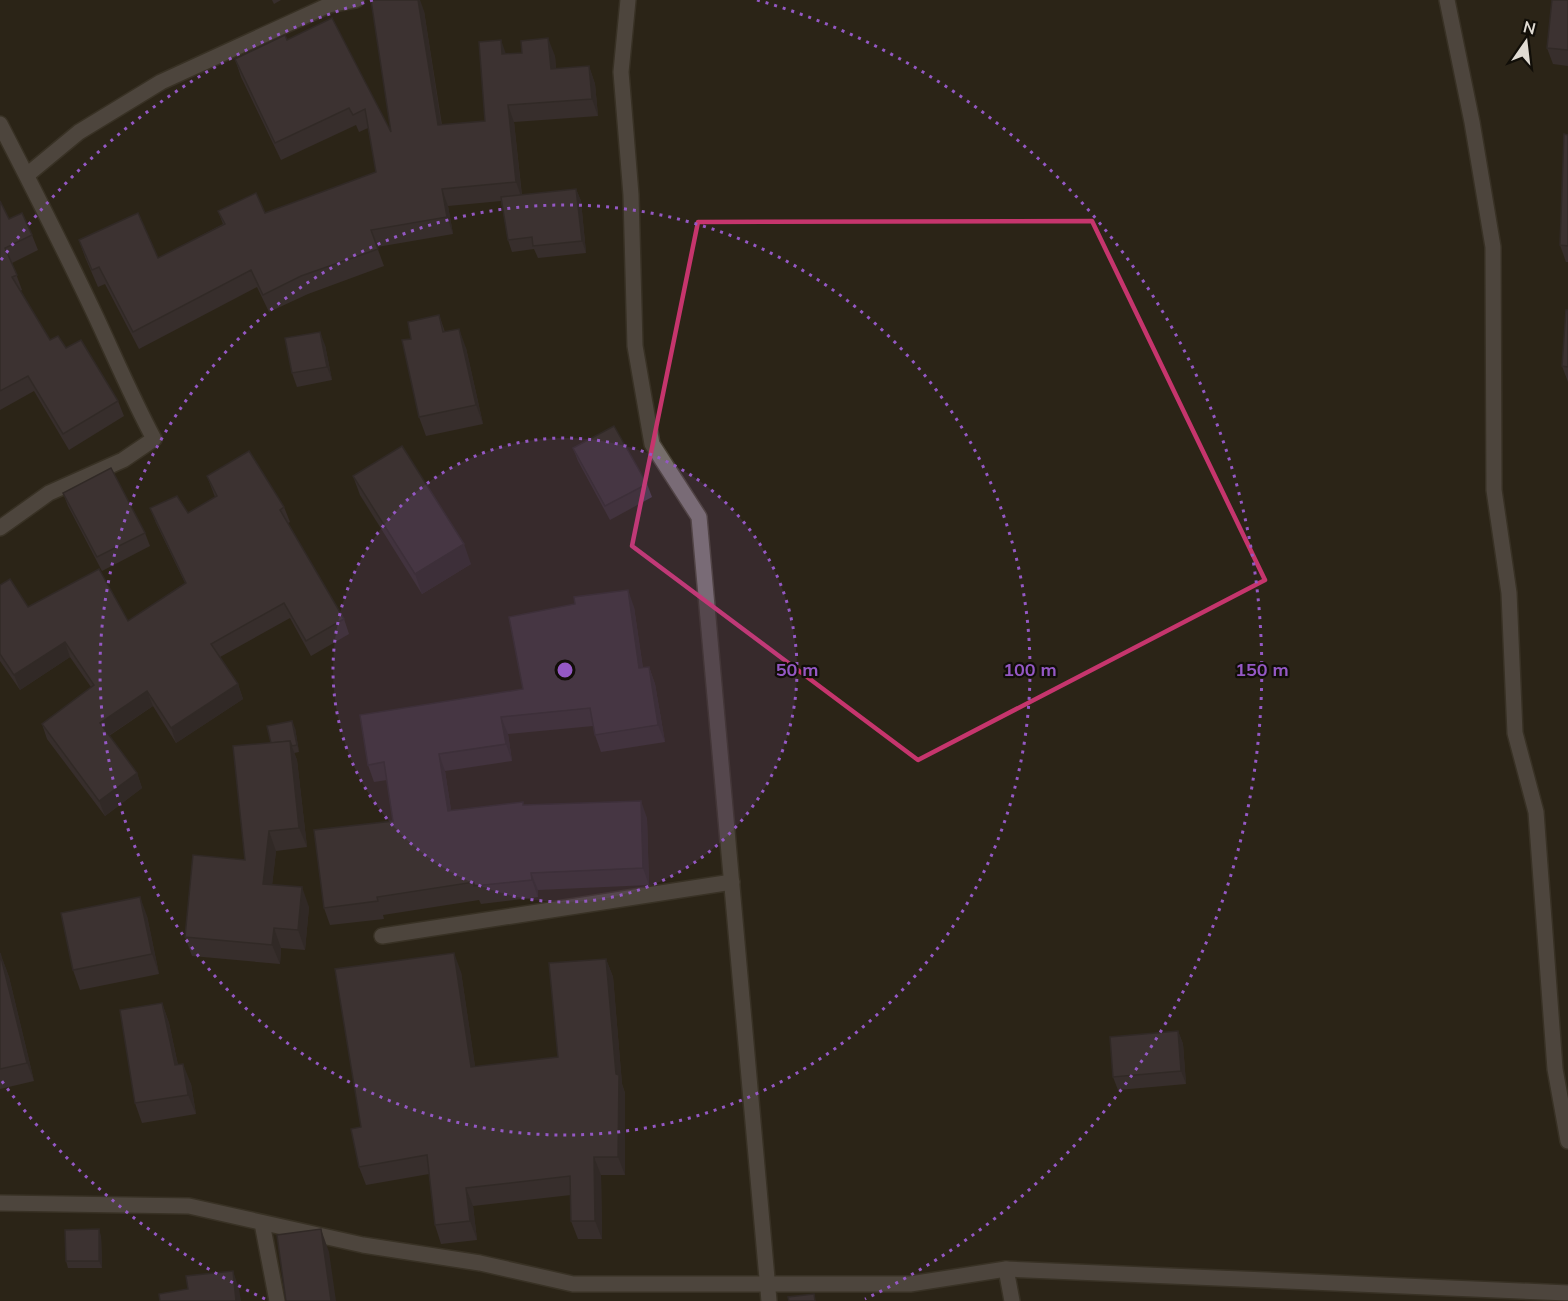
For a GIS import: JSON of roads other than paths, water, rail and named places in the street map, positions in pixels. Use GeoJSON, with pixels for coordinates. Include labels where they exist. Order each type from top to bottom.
{"type":"FeatureCollection","features":[{"type":"Feature","properties":{"kind":"street"},"geometry":{"type":"LineString","coordinates":[[27,175],[79,132],[161,82],[329,5],[356,0]]}},
{"type":"Feature","properties":{"kind":"street"},"geometry":{"type":"LineString","coordinates":[[627,0],[621,72],[631,195],[635,346],[652,444],[699,517],[770,1301]]}},
{"type":"Feature","properties":{"kind":"street"},"geometry":{"type":"LineString","coordinates":[[1448,0],[1493,247],[1494,490],[1509,593],[1515,733],[1536,812],[1555,1069],[1568,1141]]}},
{"type":"Feature","properties":{"kind":"street"},"geometry":{"type":"LineString","coordinates":[[0,124],[112,351],[127,389],[154,439],[123,460],[49,493],[0,528]]}},
{"type":"Feature","properties":{"kind":"street"},"geometry":{"type":"LineString","coordinates":[[382,936],[732,882]]}},
{"type":"Feature","properties":{"kind":"street"},"geometry":{"type":"LineString","coordinates":[[0,1203],[189,1206],[363,1245],[480,1263],[573,1284],[910,1284],[1006,1269],[1568,1293]]}},
{"type":"Feature","properties":{"kind":"street"},"geometry":{"type":"LineString","coordinates":[[262,1223],[277,1301]]}},
{"type":"Feature","properties":{"kind":"street"},"geometry":{"type":"LineString","coordinates":[[1006,1269],[1012,1301]]}}]}
